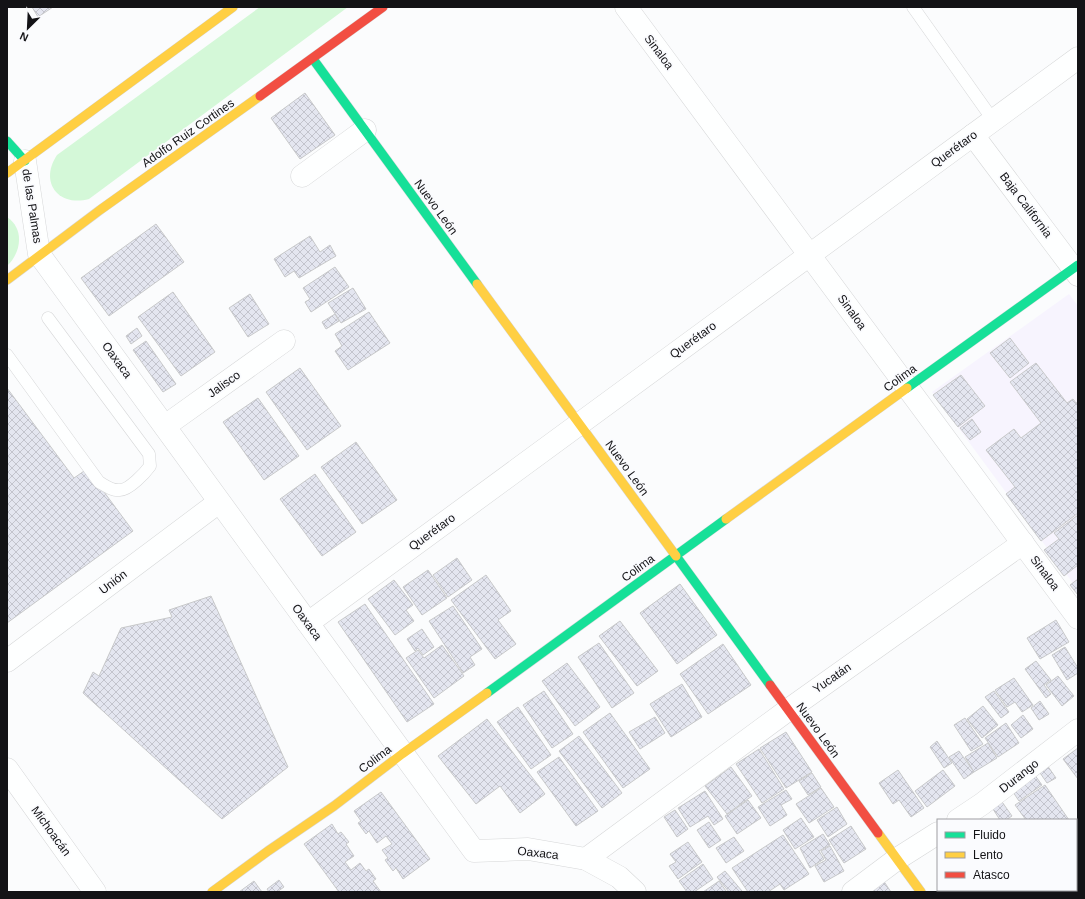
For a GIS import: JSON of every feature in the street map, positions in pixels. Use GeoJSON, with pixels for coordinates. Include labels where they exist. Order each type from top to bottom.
{"type":"FeatureCollection","features":[{"type":"Feature","properties":{"kind":"street"},"geometry":{"type":"LineString","coordinates":[[7,173],[233,7]]}},
{"type":"Feature","properties":{"kind":"street","name":"Adolfo Ruiz Cortines"},"geometry":{"type":"LineString","coordinates":[[7,280],[79,224],[313,59],[382,7]]}},
{"type":"Feature","properties":{"kind":"street","name":"Sinaloa"},"geometry":{"type":"LineString","coordinates":[[626,7],[1078,618]]}},
{"type":"Feature","properties":{"kind":"street","name":"Querétaro"},"geometry":{"type":"LineString","coordinates":[[308,623],[1078,58]]}},
{"type":"Feature","properties":{"kind":"street","name":"Nuevo León"},"geometry":{"type":"LineString","coordinates":[[313,59],[921,892]]}},
{"type":"Feature","properties":{"kind":"street"},"geometry":{"type":"LineString","coordinates":[[302,176],[365,130]]}},
{"type":"Feature","properties":{"kind":"street","name":"Baja California"},"geometry":{"type":"LineString","coordinates":[[973,135],[1076,269]]}},
{"type":"Feature","properties":{"kind":"street","name":"de las Palmas"},"geometry":{"type":"LineString","coordinates":[[7,142],[25,161],[39,254]]}},
{"type":"Feature","properties":{"kind":"street","name":"Oaxaca"},"geometry":{"type":"LineString","coordinates":[[39,254],[474,851],[528,849],[586,859],[619,877],[635,892]]}},
{"type":"Feature","properties":{"kind":"street","name":"Colima"},"geometry":{"type":"LineString","coordinates":[[212,892],[268,851],[334,806],[402,754],[908,387],[1076,269]]}},
{"type":"Feature","properties":{"kind":"street","name":"Jalisco"},"geometry":{"type":"LineString","coordinates":[[165,426],[284,341]]}},
{"type":"Feature","properties":{"kind":"street","name":"Unión"},"geometry":{"type":"LineString","coordinates":[[7,661],[219,502]]}},
{"type":"Feature","properties":{"kind":"street","name":"Yucatán"},"geometry":{"type":"LineString","coordinates":[[586,859],[788,710],[1023,543]]}},
{"type":"Feature","properties":{"kind":"street","name":"Durango"},"geometry":{"type":"LineString","coordinates":[[960,819],[982,804],[1078,730]]}},
{"type":"Feature","properties":{"kind":"street","name":"Michoacán"},"geometry":{"type":"LineString","coordinates":[[7,769],[95,892]]}},
{"type":"Feature","properties":{"kind":"street"},"geometry":{"type":"LineString","coordinates":[[853,892],[897,859],[937,834]]}},
{"type":"Feature","properties":{"kind":"lane"},"geometry":{"type":"LineString","coordinates":[[913,7],[993,120]]}},
{"type":"Feature","properties":{"kind":"lane"},"geometry":{"type":"LineString","coordinates":[[7,355],[99,482],[112,490],[122,491],[142,477],[150,466],[149,454],[48,318]]}},
{"type":"Feature","properties":{"kind":"shaded area"},"geometry":{"type":"Polygon","coordinates":[[[1069,294],[1078,306],[1078,590],[932,392],[1069,294]]]}},
{"type":"Feature","properties":{"kind":"green space"},"geometry":{"type":"Polygon","coordinates":[[[260,7],[348,7],[89,199],[78,201],[68,199],[61,196],[55,190],[51,183],[50,174],[52,165],[57,155],[260,7]]]}},
{"type":"Feature","properties":{"kind":"green space"},"geometry":{"type":"Polygon","coordinates":[[[7,217],[17,228],[19,241],[15,255],[7,266],[7,217]]]}},
{"type":"Feature","properties":{"kind":"building"},"geometry":{"type":"Polygon","coordinates":[[[32,7],[53,7],[38,17],[32,7]]]}},
{"type":"Feature","properties":{"kind":"building"},"geometry":{"type":"Polygon","coordinates":[[[305,93],[335,135],[300,159],[271,118],[305,93]]]}},
{"type":"Feature","properties":{"kind":"building"},"geometry":{"type":"Polygon","coordinates":[[[156,224],[184,262],[109,316],[81,278],[156,224]]]}},
{"type":"Feature","properties":{"kind":"building"},"geometry":{"type":"Polygon","coordinates":[[[310,236],[320,252],[330,245],[336,256],[299,278],[294,271],[285,277],[274,259],[310,236]]]}},
{"type":"Feature","properties":{"kind":"building"},"geometry":{"type":"Polygon","coordinates":[[[335,267],[349,287],[311,312],[305,302],[310,299],[303,288],[335,267]]]}},
{"type":"Feature","properties":{"kind":"building"},"geometry":{"type":"Polygon","coordinates":[[[353,288],[366,309],[341,323],[328,303],[353,288]]]}},
{"type":"Feature","properties":{"kind":"building"},"geometry":{"type":"Polygon","coordinates":[[[173,292],[215,352],[181,376],[138,317],[173,292]]]}},
{"type":"Feature","properties":{"kind":"building"},"geometry":{"type":"Polygon","coordinates":[[[250,294],[269,324],[248,337],[229,308],[250,294]]]}},
{"type":"Feature","properties":{"kind":"building"},"geometry":{"type":"Polygon","coordinates":[[[369,312],[390,343],[348,370],[335,351],[342,346],[335,334],[369,312]]]}},
{"type":"Feature","properties":{"kind":"building"},"geometry":{"type":"Polygon","coordinates":[[[335,314],[339,321],[326,329],[322,322],[335,314]]]}},
{"type":"Feature","properties":{"kind":"building"},"geometry":{"type":"Polygon","coordinates":[[[137,328],[142,336],[131,344],[126,336],[137,328]]]}},
{"type":"Feature","properties":{"kind":"building"},"geometry":{"type":"Polygon","coordinates":[[[1010,338],[1029,363],[1010,378],[990,353],[1010,338]]]}},
{"type":"Feature","properties":{"kind":"building"},"geometry":{"type":"Polygon","coordinates":[[[146,341],[176,384],[163,392],[133,350],[146,341]]]}},
{"type":"Feature","properties":{"kind":"building"},"geometry":{"type":"Polygon","coordinates":[[[1036,363],[1067,403],[1073,399],[1076,403],[1078,402],[1078,513],[1041,541],[1006,494],[1015,487],[986,450],[1014,429],[1021,438],[1041,423],[1010,382],[1036,363]]]}},
{"type":"Feature","properties":{"kind":"building"},"geometry":{"type":"Polygon","coordinates":[[[300,368],[341,426],[307,450],[266,392],[300,368]]]}},
{"type":"Feature","properties":{"kind":"building"},"geometry":{"type":"Polygon","coordinates":[[[961,375],[985,406],[958,427],[933,395],[961,375]]]}},
{"type":"Feature","properties":{"kind":"building"},"geometry":{"type":"Polygon","coordinates":[[[7,388],[74,478],[87,469],[133,531],[7,623],[7,388]]]}},
{"type":"Feature","properties":{"kind":"building"},"geometry":{"type":"Polygon","coordinates":[[[258,398],[299,456],[264,480],[223,422],[258,398]]]}},
{"type":"Feature","properties":{"kind":"building"},"geometry":{"type":"Polygon","coordinates":[[[972,419],[981,432],[970,440],[960,428],[972,419]]]}},
{"type":"Feature","properties":{"kind":"building"},"geometry":{"type":"Polygon","coordinates":[[[356,442],[397,500],[362,524],[321,467],[356,442]]]}},
{"type":"Feature","properties":{"kind":"building"},"geometry":{"type":"Polygon","coordinates":[[[315,474],[356,532],[322,556],[280,499],[315,474]]]}},
{"type":"Feature","properties":{"kind":"building"},"geometry":{"type":"Polygon","coordinates":[[[1078,515],[1078,565],[1064,576],[1044,550],[1059,539],[1054,533],[1078,515]]]}},
{"type":"Feature","properties":{"kind":"building"},"geometry":{"type":"Polygon","coordinates":[[[457,558],[472,580],[448,597],[433,575],[457,558]]]}},
{"type":"Feature","properties":{"kind":"building"},"geometry":{"type":"Polygon","coordinates":[[[428,570],[447,598],[422,615],[403,587],[428,570]]]}},
{"type":"Feature","properties":{"kind":"building"},"geometry":{"type":"Polygon","coordinates":[[[486,575],[511,611],[498,620],[516,644],[495,659],[451,600],[486,575]]]}},
{"type":"Feature","properties":{"kind":"building"},"geometry":{"type":"Polygon","coordinates":[[[1078,579],[1078,595],[1070,585],[1078,579]]]}},
{"type":"Feature","properties":{"kind":"building"},"geometry":{"type":"Polygon","coordinates":[[[394,580],[413,605],[406,610],[414,621],[395,635],[368,599],[394,580]]]}},
{"type":"Feature","properties":{"kind":"building"},"geometry":{"type":"Polygon","coordinates":[[[680,584],[717,635],[677,664],[640,613],[680,584]]]}},
{"type":"Feature","properties":{"kind":"building"},"geometry":{"type":"Polygon","coordinates":[[[211,596],[288,767],[222,819],[83,693],[93,672],[99,676],[121,628],[172,617],[169,610],[211,596]]]}},
{"type":"Feature","properties":{"kind":"building"},"geometry":{"type":"Polygon","coordinates":[[[365,604],[434,704],[407,722],[338,622],[365,604]]]}},
{"type":"Feature","properties":{"kind":"building"},"geometry":{"type":"Polygon","coordinates":[[[453,606],[482,649],[470,657],[475,665],[463,673],[429,621],[453,606]]]}},
{"type":"Feature","properties":{"kind":"building"},"geometry":{"type":"Polygon","coordinates":[[[1056,620],[1069,642],[1040,659],[1027,638],[1056,620]]]}},
{"type":"Feature","properties":{"kind":"building"},"geometry":{"type":"Polygon","coordinates":[[[620,621],[658,671],[637,686],[599,636],[620,621]]]}},
{"type":"Feature","properties":{"kind":"building"},"geometry":{"type":"Polygon","coordinates":[[[422,629],[434,647],[423,655],[418,648],[415,651],[407,639],[422,629]]]}},
{"type":"Feature","properties":{"kind":"building"},"geometry":{"type":"Polygon","coordinates":[[[599,643],[634,693],[612,708],[578,657],[599,643]]]}},
{"type":"Feature","properties":{"kind":"building"},"geometry":{"type":"Polygon","coordinates":[[[723,644],[751,685],[708,714],[680,674],[723,644]]]}},
{"type":"Feature","properties":{"kind":"building"},"geometry":{"type":"Polygon","coordinates":[[[442,645],[464,676],[434,698],[406,658],[418,650],[424,658],[442,645]]]}},
{"type":"Feature","properties":{"kind":"building"},"geometry":{"type":"Polygon","coordinates":[[[1065,647],[1078,668],[1078,673],[1067,680],[1052,655],[1065,647]]]}},
{"type":"Feature","properties":{"kind":"building"},"geometry":{"type":"Polygon","coordinates":[[[1036,661],[1051,680],[1044,685],[1051,694],[1046,698],[1025,669],[1036,661]]]}},
{"type":"Feature","properties":{"kind":"building"},"geometry":{"type":"Polygon","coordinates":[[[567,663],[600,707],[575,726],[542,681],[567,663]]]}},
{"type":"Feature","properties":{"kind":"building"},"geometry":{"type":"Polygon","coordinates":[[[1058,676],[1074,696],[1062,706],[1046,685],[1058,676]]]}},
{"type":"Feature","properties":{"kind":"building"},"geometry":{"type":"Polygon","coordinates":[[[1014,678],[1033,705],[1022,712],[1015,702],[1007,707],[995,690],[1014,678]]]}},
{"type":"Feature","properties":{"kind":"building"},"geometry":{"type":"Polygon","coordinates":[[[682,684],[702,717],[671,737],[650,704],[682,684]]]}},
{"type":"Feature","properties":{"kind":"building"},"geometry":{"type":"Polygon","coordinates":[[[544,691],[573,734],[552,748],[523,705],[544,691]]]}},
{"type":"Feature","properties":{"kind":"building"},"geometry":{"type":"Polygon","coordinates":[[[994,691],[1009,712],[1001,718],[985,697],[994,691]]]}},
{"type":"Feature","properties":{"kind":"building"},"geometry":{"type":"Polygon","coordinates":[[[1040,701],[1049,714],[1039,720],[1031,708],[1040,701]]]}},
{"type":"Feature","properties":{"kind":"building"},"geometry":{"type":"Polygon","coordinates":[[[983,706],[998,725],[982,738],[967,719],[983,706]]]}},
{"type":"Feature","properties":{"kind":"building"},"geometry":{"type":"Polygon","coordinates":[[[518,707],[551,755],[531,769],[497,722],[518,707]]]}},
{"type":"Feature","properties":{"kind":"building"},"geometry":{"type":"Polygon","coordinates":[[[610,713],[650,769],[623,788],[583,732],[610,713]]]}},
{"type":"Feature","properties":{"kind":"building"},"geometry":{"type":"Polygon","coordinates":[[[1023,715],[1033,729],[1021,738],[1011,725],[1023,715]]]}},
{"type":"Feature","properties":{"kind":"building"},"geometry":{"type":"Polygon","coordinates":[[[655,717],[665,733],[640,749],[629,732],[655,717]]]}},
{"type":"Feature","properties":{"kind":"building"},"geometry":{"type":"Polygon","coordinates":[[[965,718],[983,744],[971,751],[954,725],[965,718]]]}},
{"type":"Feature","properties":{"kind":"building"},"geometry":{"type":"Polygon","coordinates":[[[487,719],[545,794],[520,813],[500,786],[476,804],[438,756],[487,719]]]}},
{"type":"Feature","properties":{"kind":"building"},"geometry":{"type":"Polygon","coordinates":[[[1006,723],[1019,743],[998,757],[985,738],[1006,723]]]}},
{"type":"Feature","properties":{"kind":"building"},"geometry":{"type":"Polygon","coordinates":[[[786,732],[812,772],[786,788],[760,748],[786,732]]]}},
{"type":"Feature","properties":{"kind":"building"},"geometry":{"type":"Polygon","coordinates":[[[579,736],[622,793],[602,808],[559,751],[579,736]]]}},
{"type":"Feature","properties":{"kind":"building"},"geometry":{"type":"Polygon","coordinates":[[[937,741],[952,763],[944,768],[930,747],[937,741]]]}},
{"type":"Feature","properties":{"kind":"building"},"geometry":{"type":"Polygon","coordinates":[[[988,743],[997,758],[974,772],[965,757],[988,743]]]}},
{"type":"Feature","properties":{"kind":"building"},"geometry":{"type":"Polygon","coordinates":[[[1078,748],[1078,779],[1063,759],[1078,748]]]}},
{"type":"Feature","properties":{"kind":"building"},"geometry":{"type":"Polygon","coordinates":[[[759,749],[784,789],[762,803],[736,764],[759,749]]]}},
{"type":"Feature","properties":{"kind":"building"},"geometry":{"type":"Polygon","coordinates":[[[959,751],[974,772],[964,779],[949,757],[959,751]]]}},
{"type":"Feature","properties":{"kind":"building"},"geometry":{"type":"Polygon","coordinates":[[[559,757],[598,811],[576,826],[537,772],[559,757]]]}},
{"type":"Feature","properties":{"kind":"building"},"geometry":{"type":"Polygon","coordinates":[[[1047,765],[1056,778],[1047,783],[1038,770],[1047,765]]]}},
{"type":"Feature","properties":{"kind":"building"},"geometry":{"type":"Polygon","coordinates":[[[731,767],[752,796],[727,814],[705,786],[731,767]]]}},
{"type":"Feature","properties":{"kind":"building"},"geometry":{"type":"Polygon","coordinates":[[[898,770],[924,808],[911,817],[899,800],[893,804],[879,783],[898,770]]]}},
{"type":"Feature","properties":{"kind":"building"},"geometry":{"type":"Polygon","coordinates":[[[943,770],[955,786],[927,807],[915,791],[943,770]]]}},
{"type":"Feature","properties":{"kind":"building"},"geometry":{"type":"Polygon","coordinates":[[[812,773],[821,787],[808,795],[799,781],[812,773]]]}},
{"type":"Feature","properties":{"kind":"building"},"geometry":{"type":"Polygon","coordinates":[[[1034,774],[1042,785],[1019,801],[1011,789],[1034,774]]]}},
{"type":"Feature","properties":{"kind":"building"},"geometry":{"type":"Polygon","coordinates":[[[1045,785],[1068,819],[1025,819],[1015,805],[1045,785]]]}},
{"type":"Feature","properties":{"kind":"building"},"geometry":{"type":"Polygon","coordinates":[[[821,788],[834,807],[809,823],[796,804],[821,788]]]}},
{"type":"Feature","properties":{"kind":"building"},"geometry":{"type":"Polygon","coordinates":[[[786,790],[792,799],[781,805],[787,815],[770,826],[758,807],[786,790]]]}},
{"type":"Feature","properties":{"kind":"building"},"geometry":{"type":"Polygon","coordinates":[[[705,791],[723,819],[714,825],[708,816],[690,827],[678,808],[705,791]]]}},
{"type":"Feature","properties":{"kind":"building"},"geometry":{"type":"Polygon","coordinates":[[[381,792],[430,859],[403,879],[396,868],[393,871],[385,860],[388,858],[382,850],[392,844],[386,836],[377,843],[369,831],[366,834],[358,823],[361,821],[354,811],[381,792]]]}},
{"type":"Feature","properties":{"kind":"building"},"geometry":{"type":"Polygon","coordinates":[[[1000,799],[1012,816],[1008,819],[999,819],[991,806],[1000,799]]]}},
{"type":"Feature","properties":{"kind":"building"},"geometry":{"type":"Polygon","coordinates":[[[748,800],[761,818],[737,834],[725,816],[748,800]]]}},
{"type":"Feature","properties":{"kind":"building"},"geometry":{"type":"Polygon","coordinates":[[[837,807],[847,824],[828,837],[817,820],[837,807]]]}},
{"type":"Feature","properties":{"kind":"building"},"geometry":{"type":"Polygon","coordinates":[[[675,810],[688,829],[677,837],[664,817],[675,810]]]}},
{"type":"Feature","properties":{"kind":"building"},"geometry":{"type":"Polygon","coordinates":[[[801,818],[814,837],[795,849],[783,830],[801,818]]]}},
{"type":"Feature","properties":{"kind":"building"},"geometry":{"type":"Polygon","coordinates":[[[709,822],[721,840],[709,848],[697,830],[709,822]]]}},
{"type":"Feature","properties":{"kind":"building"},"geometry":{"type":"Polygon","coordinates":[[[332,824],[338,834],[341,832],[349,842],[346,844],[354,856],[345,862],[351,870],[360,863],[366,871],[369,869],[376,879],[373,881],[381,892],[339,892],[304,844],[332,824]]]}},
{"type":"Feature","properties":{"kind":"building"},"geometry":{"type":"Polygon","coordinates":[[[851,826],[866,849],[844,863],[829,840],[851,826]]]}},
{"type":"Feature","properties":{"kind":"building"},"geometry":{"type":"Polygon","coordinates":[[[1077,830],[1078,832],[1077,873],[1077,830]]]}},
{"type":"Feature","properties":{"kind":"building"},"geometry":{"type":"Polygon","coordinates":[[[823,834],[830,845],[819,851],[824,859],[810,868],[800,848],[823,834]]]}},
{"type":"Feature","properties":{"kind":"building"},"geometry":{"type":"Polygon","coordinates":[[[783,835],[809,874],[784,890],[780,884],[768,892],[748,892],[732,868],[783,835]]]}},
{"type":"Feature","properties":{"kind":"building"},"geometry":{"type":"Polygon","coordinates":[[[734,837],[744,851],[726,863],[716,848],[734,837]]]}},
{"type":"Feature","properties":{"kind":"building"},"geometry":{"type":"Polygon","coordinates":[[[688,842],[702,862],[678,879],[669,866],[676,862],[670,854],[688,842]]]}},
{"type":"Feature","properties":{"kind":"building"},"geometry":{"type":"Polygon","coordinates":[[[830,846],[844,871],[824,882],[815,866],[826,860],[821,851],[830,846]]]}},
{"type":"Feature","properties":{"kind":"building"},"geometry":{"type":"Polygon","coordinates":[[[703,864],[713,879],[694,892],[687,892],[679,881],[703,864]]]}},
{"type":"Feature","properties":{"kind":"building"},"geometry":{"type":"Polygon","coordinates":[[[725,871],[742,891],[729,892],[717,877],[725,871]]]}},
{"type":"Feature","properties":{"kind":"building"},"geometry":{"type":"Polygon","coordinates":[[[279,880],[284,887],[277,892],[269,892],[267,889],[279,880]]]}},
{"type":"Feature","properties":{"kind":"building"},"geometry":{"type":"Polygon","coordinates":[[[883,880],[891,892],[866,892],[883,880]]]}},
{"type":"Feature","properties":{"kind":"building"},"geometry":{"type":"Polygon","coordinates":[[[254,881],[262,892],[239,892],[254,881]]]}},
{"type":"Feature","properties":{"kind":"building"},"geometry":{"type":"Polygon","coordinates":[[[719,881],[726,891],[725,892],[703,892],[719,881]]]}},
{"type":"Feature","properties":{"kind":"building"},"geometry":{"type":"Polygon","coordinates":[[[984,891],[1028,892],[985,892],[984,891]]]}},
{"type":"Feature","properties":{"kind":"traffic: fast"},"geometry":{"type":"LineString","coordinates":[[313,59],[477,284]]}},
{"type":"Feature","properties":{"kind":"traffic: fast"},"geometry":{"type":"LineString","coordinates":[[7,141],[25,161]]}},
{"type":"Feature","properties":{"kind":"traffic: fast"},"geometry":{"type":"LineString","coordinates":[[907,388],[1078,265]]}},
{"type":"Feature","properties":{"kind":"traffic: fast"},"geometry":{"type":"LineString","coordinates":[[487,693],[726,519]]}},
{"type":"Feature","properties":{"kind":"traffic: fast"},"geometry":{"type":"LineString","coordinates":[[676,556],[770,685]]}},
{"type":"Feature","properties":{"kind":"traffic: slow"},"geometry":{"type":"LineString","coordinates":[[7,173],[233,7]]}},
{"type":"Feature","properties":{"kind":"traffic: slow"},"geometry":{"type":"LineString","coordinates":[[7,280],[100,210],[260,96]]}},
{"type":"Feature","properties":{"kind":"traffic: slow"},"geometry":{"type":"LineString","coordinates":[[477,284],[676,556]]}},
{"type":"Feature","properties":{"kind":"traffic: slow"},"geometry":{"type":"LineString","coordinates":[[726,519],[907,388]]}},
{"type":"Feature","properties":{"kind":"traffic: slow"},"geometry":{"type":"LineString","coordinates":[[212,892],[268,851],[334,806],[402,754],[487,693]]}},
{"type":"Feature","properties":{"kind":"traffic: slow"},"geometry":{"type":"LineString","coordinates":[[878,833],[921,892]]}},
{"type":"Feature","properties":{"kind":"traffic: jam"},"geometry":{"type":"LineString","coordinates":[[260,96],[383,7]]}},
{"type":"Feature","properties":{"kind":"traffic: jam"},"geometry":{"type":"LineString","coordinates":[[770,685],[878,833]]}}]}
